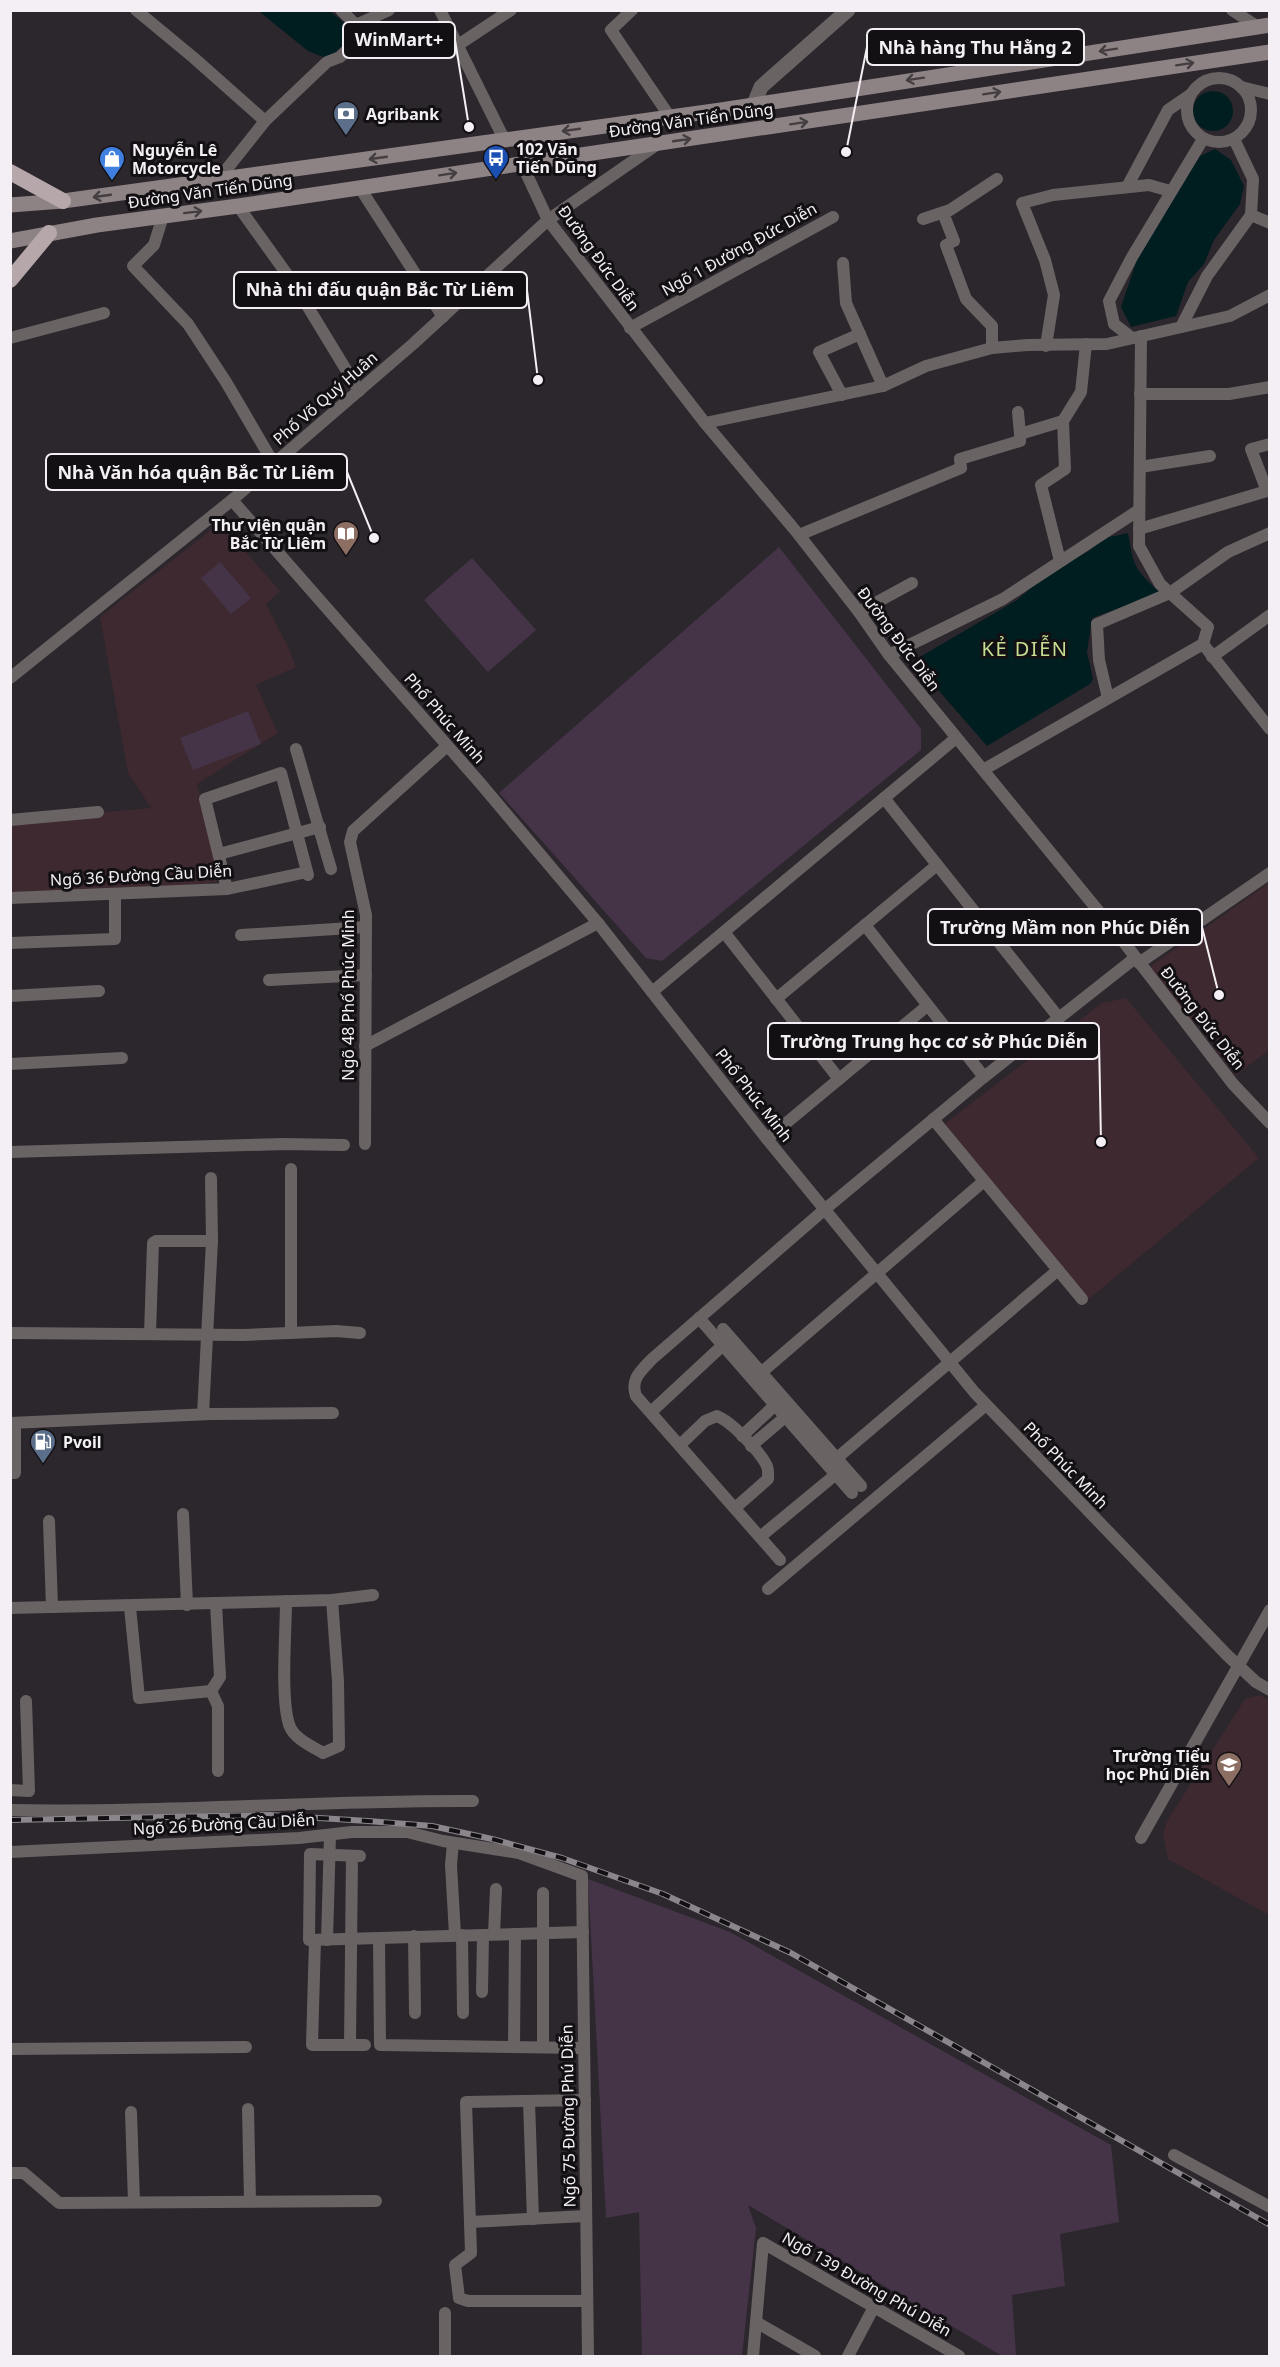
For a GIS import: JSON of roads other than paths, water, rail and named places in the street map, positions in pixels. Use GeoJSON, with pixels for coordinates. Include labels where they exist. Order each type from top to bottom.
{"type":"FeatureCollection","features":[{"type":"Feature","properties":{"kind":"highway"},"geometry":{"type":"LineString","coordinates":[[10,172],[63,201]]}},
{"type":"Feature","properties":{"kind":"highway"},"geometry":{"type":"LineString","coordinates":[[10,280],[49,233]]}},
{"type":"Feature","properties":{"kind":"main road","name":"Đường Văn Tiến Dũng"},"geometry":{"type":"LineString","coordinates":[[10,205],[63,201],[670,117],[1264,26]]}},
{"type":"Feature","properties":{"kind":"main road","name":"Đường Văn Tiến Dũng"},"geometry":{"type":"LineString","coordinates":[[10,241],[49,233],[521,162],[1269,52]]}},
{"type":"Feature","properties":{"kind":"street"},"geometry":{"type":"LineString","coordinates":[[136,10],[265,121]]}},
{"type":"Feature","properties":{"kind":"street"},"geometry":{"type":"LineString","coordinates":[[218,180],[265,121],[327,62],[340,57],[358,39],[356,25],[341,10]]}},
{"type":"Feature","properties":{"kind":"street"},"geometry":{"type":"LineString","coordinates":[[356,25],[389,10]]}},
{"type":"Feature","properties":{"kind":"street"},"geometry":{"type":"LineString","coordinates":[[440,10],[504,139]]}},
{"type":"Feature","properties":{"kind":"street"},"geometry":{"type":"LineString","coordinates":[[458,45],[511,10]]}},
{"type":"Feature","properties":{"kind":"street"},"geometry":{"type":"LineString","coordinates":[[632,10],[611,30],[670,117]]}},
{"type":"Feature","properties":{"kind":"street"},"geometry":{"type":"LineString","coordinates":[[754,104],[761,87],[849,10]]}},
{"type":"Feature","properties":{"kind":"street"},"geometry":{"type":"LineString","coordinates":[[1232,10],[1264,26]]}},
{"type":"Feature","properties":{"kind":"street"},"geometry":{"type":"LineString","coordinates":[[1221,77],[1232,57]]}},
{"type":"Feature","properties":{"kind":"street"},"geometry":{"type":"LineString","coordinates":[[1127,187],[1168,110],[1190,95],[1198,85],[1209,79],[1221,77],[1232,80],[1241,87],[1250,100],[1251,115],[1245,129],[1234,139],[1224,143],[1203,139],[1193,130],[1188,120],[1186,107],[1190,95]]}},
{"type":"Feature","properties":{"kind":"street"},"geometry":{"type":"LineString","coordinates":[[1241,87],[1269,94]]}},
{"type":"Feature","properties":{"kind":"street"},"geometry":{"type":"LineString","coordinates":[[1137,337],[1113,324],[1108,301],[1170,190],[1203,139]]}},
{"type":"Feature","properties":{"kind":"street"},"geometry":{"type":"LineString","coordinates":[[1181,327],[1206,276],[1251,215],[1253,179],[1234,139]]}},
{"type":"Feature","properties":{"kind":"street","name":"Phố Võ Quý Huân"},"geometry":{"type":"LineString","coordinates":[[10,678],[232,500],[443,317],[548,220],[660,143]]}},
{"type":"Feature","properties":{"kind":"street","name":"Đường Đức Diễn"},"geometry":{"type":"LineString","coordinates":[[521,162],[548,220],[630,328],[705,423],[799,535],[859,612],[889,655],[1137,961],[1233,1084],[1269,1123]]}},
{"type":"Feature","properties":{"kind":"street"},"geometry":{"type":"LineString","coordinates":[[923,219],[943,213],[997,179]]}},
{"type":"Feature","properties":{"kind":"street"},"geometry":{"type":"LineString","coordinates":[[1046,346],[1054,295],[1045,260],[1022,202],[1053,195],[1149,185],[1170,190]]}},
{"type":"Feature","properties":{"kind":"street"},"geometry":{"type":"LineString","coordinates":[[360,188],[443,317]]}},
{"type":"Feature","properties":{"kind":"street"},"geometry":{"type":"LineString","coordinates":[[238,206],[294,284],[359,391]]}},
{"type":"Feature","properties":{"kind":"street"},"geometry":{"type":"LineString","coordinates":[[943,213],[954,241],[946,245],[953,265],[966,299],[992,326],[992,348]]}},
{"type":"Feature","properties":{"kind":"street"},"geometry":{"type":"LineString","coordinates":[[1251,215],[1269,224]]}},
{"type":"Feature","properties":{"kind":"street"},"geometry":{"type":"LineString","coordinates":[[163,216],[154,245],[133,266],[188,324],[226,382],[274,464]]}},
{"type":"Feature","properties":{"kind":"street","name":"Ngõ 1 Đường Đức Diễn"},"geometry":{"type":"LineString","coordinates":[[630,328],[833,217]]}},
{"type":"Feature","properties":{"kind":"street"},"geometry":{"type":"LineString","coordinates":[[843,263],[846,303],[884,386]]}},
{"type":"Feature","properties":{"kind":"street"},"geometry":{"type":"LineString","coordinates":[[705,423],[884,386],[926,366],[992,348],[1107,344],[1230,316],[1269,295]]}},
{"type":"Feature","properties":{"kind":"street"},"geometry":{"type":"LineString","coordinates":[[10,338],[104,313]]}},
{"type":"Feature","properties":{"kind":"street"},"geometry":{"type":"LineString","coordinates":[[842,395],[819,352],[860,334]]}},
{"type":"Feature","properties":{"kind":"street"},"geometry":{"type":"LineString","coordinates":[[983,770],[1203,644],[1208,627],[1160,584],[1139,546],[1140,394],[1137,337]]}},
{"type":"Feature","properties":{"kind":"street"},"geometry":{"type":"LineString","coordinates":[[1060,561],[1041,485],[1065,469],[1063,422],[1081,392],[1086,345]]}},
{"type":"Feature","properties":{"kind":"street"},"geometry":{"type":"LineString","coordinates":[[1140,394],[1229,394],[1269,387]]}},
{"type":"Feature","properties":{"kind":"street"},"geometry":{"type":"LineString","coordinates":[[799,535],[961,468],[960,459],[1020,441],[1018,412]]}},
{"type":"Feature","properties":{"kind":"street"},"geometry":{"type":"LineString","coordinates":[[1020,434],[1063,422]]}},
{"type":"Feature","properties":{"kind":"street"},"geometry":{"type":"LineString","coordinates":[[1139,529],[1267,491],[1251,449],[1269,444]]}},
{"type":"Feature","properties":{"kind":"street"},"geometry":{"type":"LineString","coordinates":[[1140,467],[1210,456]]}},
{"type":"Feature","properties":{"kind":"street","name":"Phố Phúc Minh"},"geometry":{"type":"LineString","coordinates":[[232,500],[598,923],[824,1210],[986,1405],[1239,1666],[1269,1690]]}},
{"type":"Feature","properties":{"kind":"street"},"geometry":{"type":"LineString","coordinates":[[889,655],[1004,598],[1139,510]]}},
{"type":"Feature","properties":{"kind":"street"},"geometry":{"type":"LineString","coordinates":[[1108,698],[1099,660],[1096,624],[1170,593],[1228,552],[1269,533]]}},
{"type":"Feature","properties":{"kind":"street"},"geometry":{"type":"LineString","coordinates":[[859,612],[912,583]]}},
{"type":"Feature","properties":{"kind":"street"},"geometry":{"type":"LineString","coordinates":[[1212,657],[1269,615]]}},
{"type":"Feature","properties":{"kind":"street"},"geometry":{"type":"LineString","coordinates":[[1203,644],[1269,729]]}},
{"type":"Feature","properties":{"kind":"street"},"geometry":{"type":"LineString","coordinates":[[652,992],[956,738]]}},
{"type":"Feature","properties":{"kind":"street","name":"Ngõ 48 Phố Phúc Minh"},"geometry":{"type":"LineString","coordinates":[[365,1144],[366,915],[350,842],[353,831],[447,746]]}},
{"type":"Feature","properties":{"kind":"street"},"geometry":{"type":"LineString","coordinates":[[296,749],[331,869]]}},
{"type":"Feature","properties":{"kind":"street"},"geometry":{"type":"LineString","coordinates":[[227,890],[205,799],[281,773],[298,833]]}},
{"type":"Feature","properties":{"kind":"street"},"geometry":{"type":"LineString","coordinates":[[884,798],[1059,1018]]}},
{"type":"Feature","properties":{"kind":"street"},"geometry":{"type":"LineString","coordinates":[[10,820],[98,812]]}},
{"type":"Feature","properties":{"kind":"street"},"geometry":{"type":"LineString","coordinates":[[219,854],[320,827]]}},
{"type":"Feature","properties":{"kind":"street","name":"Ngõ 36 Đường Cầu Diễn"},"geometry":{"type":"LineString","coordinates":[[10,898],[227,890],[308,874],[298,833]]}},
{"type":"Feature","properties":{"kind":"street"},"geometry":{"type":"LineString","coordinates":[[776,999],[937,865]]}},
{"type":"Feature","properties":{"kind":"street"},"geometry":{"type":"LineString","coordinates":[[780,1560],[636,1396],[632,1387],[635,1378],[652,1359],[824,1210],[984,1077],[1137,961],[1269,873]]}},
{"type":"Feature","properties":{"kind":"street"},"geometry":{"type":"LineString","coordinates":[[10,943],[115,939],[115,894]]}},
{"type":"Feature","properties":{"kind":"street"},"geometry":{"type":"LineString","coordinates":[[365,1046],[598,923]]}},
{"type":"Feature","properties":{"kind":"street"},"geometry":{"type":"LineString","coordinates":[[865,925],[984,1077]]}},
{"type":"Feature","properties":{"kind":"street"},"geometry":{"type":"LineString","coordinates":[[241,935],[366,927]]}},
{"type":"Feature","properties":{"kind":"street"},"geometry":{"type":"LineString","coordinates":[[724,932],[839,1079]]}},
{"type":"Feature","properties":{"kind":"street"},"geometry":{"type":"LineString","coordinates":[[269,980],[366,975]]}},
{"type":"Feature","properties":{"kind":"street"},"geometry":{"type":"LineString","coordinates":[[10,996],[99,991]]}},
{"type":"Feature","properties":{"kind":"street"},"geometry":{"type":"LineString","coordinates":[[767,1139],[927,1006]]}},
{"type":"Feature","properties":{"kind":"street"},"geometry":{"type":"LineString","coordinates":[[10,1064],[122,1058]]}},
{"type":"Feature","properties":{"kind":"street"},"geometry":{"type":"LineString","coordinates":[[933,1119],[1082,1299]]}},
{"type":"Feature","properties":{"kind":"street"},"geometry":{"type":"LineString","coordinates":[[10,1152],[284,1144],[344,1145]]}},
{"type":"Feature","properties":{"kind":"street"},"geometry":{"type":"LineString","coordinates":[[291,1169],[291,1333]]}},
{"type":"Feature","properties":{"kind":"street"},"geometry":{"type":"LineString","coordinates":[[203,1414],[212,1241],[211,1178]]}},
{"type":"Feature","properties":{"kind":"street"},"geometry":{"type":"LineString","coordinates":[[762,1372],[984,1181]]}},
{"type":"Feature","properties":{"kind":"street"},"geometry":{"type":"LineString","coordinates":[[150,1334],[153,1243],[156,1241],[212,1241]]}},
{"type":"Feature","properties":{"kind":"street"},"geometry":{"type":"LineString","coordinates":[[837,1458],[1058,1270]]}},
{"type":"Feature","properties":{"kind":"street"},"geometry":{"type":"LineString","coordinates":[[699,1318],[835,1475],[856,1490],[837,1458],[723,1329]]}},
{"type":"Feature","properties":{"kind":"street"},"geometry":{"type":"LineString","coordinates":[[10,1333],[206,1335],[360,1333]]}},
{"type":"Feature","properties":{"kind":"street"},"geometry":{"type":"LineString","coordinates":[[651,1412],[722,1346]]}},
{"type":"Feature","properties":{"kind":"street"},"geometry":{"type":"LineString","coordinates":[[768,1589],[986,1405]]}},
{"type":"Feature","properties":{"kind":"street"},"geometry":{"type":"LineString","coordinates":[[742,1436],[774,1406]]}},
{"type":"Feature","properties":{"kind":"street"},"geometry":{"type":"LineString","coordinates":[[10,1473],[15,1473],[13,1423],[203,1414],[333,1413]]}},
{"type":"Feature","properties":{"kind":"street"},"geometry":{"type":"LineString","coordinates":[[680,1444],[705,1421],[717,1416],[723,1418],[752,1446],[766,1463],[769,1471],[768,1479],[735,1508]]}},
{"type":"Feature","properties":{"kind":"street"},"geometry":{"type":"LineString","coordinates":[[752,1446],[784,1418]]}},
{"type":"Feature","properties":{"kind":"street"},"geometry":{"type":"LineString","coordinates":[[760,1537],[835,1475]]}},
{"type":"Feature","properties":{"kind":"street"},"geometry":{"type":"LineString","coordinates":[[183,1514],[187,1605]]}},
{"type":"Feature","properties":{"kind":"street"},"geometry":{"type":"LineString","coordinates":[[49,1521],[52,1607]]}},
{"type":"Feature","properties":{"kind":"street"},"geometry":{"type":"LineString","coordinates":[[10,1608],[332,1600],[373,1595]]}},
{"type":"Feature","properties":{"kind":"street"},"geometry":{"type":"LineString","coordinates":[[286,1601],[286,1707],[291,1729],[306,1743],[323,1753],[339,1746],[338,1681],[332,1600]]}},
{"type":"Feature","properties":{"kind":"street"},"geometry":{"type":"LineString","coordinates":[[211,1691],[220,1677],[216,1604]]}},
{"type":"Feature","properties":{"kind":"street"},"geometry":{"type":"LineString","coordinates":[[129,1606],[139,1698],[211,1691]]}},
{"type":"Feature","properties":{"kind":"street"},"geometry":{"type":"LineString","coordinates":[[1141,1838],[1269,1610]]}},
{"type":"Feature","properties":{"kind":"street"},"geometry":{"type":"LineString","coordinates":[[211,1691],[218,1706],[218,1771]]}},
{"type":"Feature","properties":{"kind":"street"},"geometry":{"type":"LineString","coordinates":[[10,1790],[29,1791],[27,1701]]}},
{"type":"Feature","properties":{"kind":"street"},"geometry":{"type":"LineString","coordinates":[[10,1810],[64,1811],[249,1804],[472,1801]]}},
{"type":"Feature","properties":{"kind":"street"},"geometry":{"type":"LineString","coordinates":[[330,1835],[352,1832],[407,1832],[453,1843],[451,1865],[463,2013]]}},
{"type":"Feature","properties":{"kind":"street","name":"Ngõ 26 Đường Cầu Diễn"},"geometry":{"type":"LineString","coordinates":[[10,1852],[330,1835],[321,1940]]}},
{"type":"Feature","properties":{"kind":"street","name":"Ngõ 75 Đường Phú Diễn"},"geometry":{"type":"LineString","coordinates":[[453,1843],[519,1853],[582,1876],[588,2356]]}},
{"type":"Feature","properties":{"kind":"street"},"geometry":{"type":"LineString","coordinates":[[350,2045],[352,1939],[356,1856],[310,1854],[309,1940],[321,1940],[352,1939],[379,1938],[414,1936],[583,1932]]}},
{"type":"Feature","properties":{"kind":"street"},"geometry":{"type":"LineString","coordinates":[[482,1992],[496,1889]]}},
{"type":"Feature","properties":{"kind":"street"},"geometry":{"type":"LineString","coordinates":[[543,1893],[543,2047]]}},
{"type":"Feature","properties":{"kind":"street"},"geometry":{"type":"LineString","coordinates":[[514,1934],[514,2047]]}},
{"type":"Feature","properties":{"kind":"street"},"geometry":{"type":"LineString","coordinates":[[414,1936],[415,2013]]}},
{"type":"Feature","properties":{"kind":"street"},"geometry":{"type":"LineString","coordinates":[[379,1938],[380,2045],[584,2048]]}},
{"type":"Feature","properties":{"kind":"street"},"geometry":{"type":"LineString","coordinates":[[321,1940],[312,2045],[365,2045]]}},
{"type":"Feature","properties":{"kind":"street"},"geometry":{"type":"LineString","coordinates":[[10,2049],[246,2047]]}},
{"type":"Feature","properties":{"kind":"street"},"geometry":{"type":"LineString","coordinates":[[585,2100],[466,2102],[471,2253],[455,2265],[459,2298],[468,2301],[587,2301]]}},
{"type":"Feature","properties":{"kind":"street"},"geometry":{"type":"LineString","coordinates":[[529,2101],[533,2219]]}},
{"type":"Feature","properties":{"kind":"street"},"geometry":{"type":"LineString","coordinates":[[248,2109],[250,2200]]}},
{"type":"Feature","properties":{"kind":"street"},"geometry":{"type":"LineString","coordinates":[[131,2112],[134,2202]]}},
{"type":"Feature","properties":{"kind":"street"},"geometry":{"type":"LineString","coordinates":[[1174,2155],[1269,2207]]}},
{"type":"Feature","properties":{"kind":"street"},"geometry":{"type":"LineString","coordinates":[[10,2173],[24,2173],[58,2203],[376,2201]]}},
{"type":"Feature","properties":{"kind":"street"},"geometry":{"type":"LineString","coordinates":[[470,2222],[586,2216]]}},
{"type":"Feature","properties":{"kind":"street","name":"Ngõ 139 Đường Phú Diễn"},"geometry":{"type":"LineString","coordinates":[[753,2356],[763,2243],[959,2356]]}},
{"type":"Feature","properties":{"kind":"street"},"geometry":{"type":"LineString","coordinates":[[848,2356],[874,2307]]}},
{"type":"Feature","properties":{"kind":"street"},"geometry":{"type":"LineString","coordinates":[[445,2313],[445,2356]]}},
{"type":"Feature","properties":{"kind":"street"},"geometry":{"type":"LineString","coordinates":[[756,2322],[815,2356]]}},
{"type":"Feature","properties":{"kind":"railway"},"geometry":{"type":"LineString","coordinates":[[10,1820],[270,1815],[368,1821],[432,1826],[562,1858],[663,1894],[791,1953],[1270,2225]]}},
{"type":"Feature","properties":{"kind":"place","name":"WinMart+"},"geometry":{"type":"Point","coordinates":[469,127]}},
{"type":"Feature","properties":{"kind":"place","name":"Agribank"},"geometry":{"type":"Point","coordinates":[346,137]}},
{"type":"Feature","properties":{"kind":"place","name":"Nhà hàng Thu Hằng 2"},"geometry":{"type":"Point","coordinates":[846,152]}},
{"type":"Feature","properties":{"kind":"place","name":"102 Văn Tiến Dũng"},"geometry":{"type":"Point","coordinates":[496,181]}},
{"type":"Feature","properties":{"kind":"place","name":"Nguyễn Lê Motorcycle"},"geometry":{"type":"Point","coordinates":[112,182]}},
{"type":"Feature","properties":{"kind":"place","name":"Nhà thi đấu quận Bắc Từ Liêm"},"geometry":{"type":"Point","coordinates":[538,380]}},
{"type":"Feature","properties":{"kind":"place","name":"Nhà Văn hóa quận Bắc Từ Liêm"},"geometry":{"type":"Point","coordinates":[374,538]}},
{"type":"Feature","properties":{"kind":"place","name":"Thư viện quận Bắc Từ Liêm"},"geometry":{"type":"Point","coordinates":[346,557]}},
{"type":"Feature","properties":{"kind":"place","name":"Trường Mầm non Phúc Diễn"},"geometry":{"type":"Point","coordinates":[1219,995]}},
{"type":"Feature","properties":{"kind":"place","name":"Trường Trung học cơ sở Phúc Diễn"},"geometry":{"type":"Point","coordinates":[1101,1142]}},
{"type":"Feature","properties":{"kind":"place","name":"Pvoil"},"geometry":{"type":"Point","coordinates":[43,1465]}},
{"type":"Feature","properties":{"kind":"place","name":"Trường Tiểu học Phú Diễn"},"geometry":{"type":"Point","coordinates":[1229,1788]}},
{"type":"Feature","properties":{"kind":"district","name":"KẺ DIỄN"},"geometry":{"type":"Point","coordinates":[1025,649]}}]}
